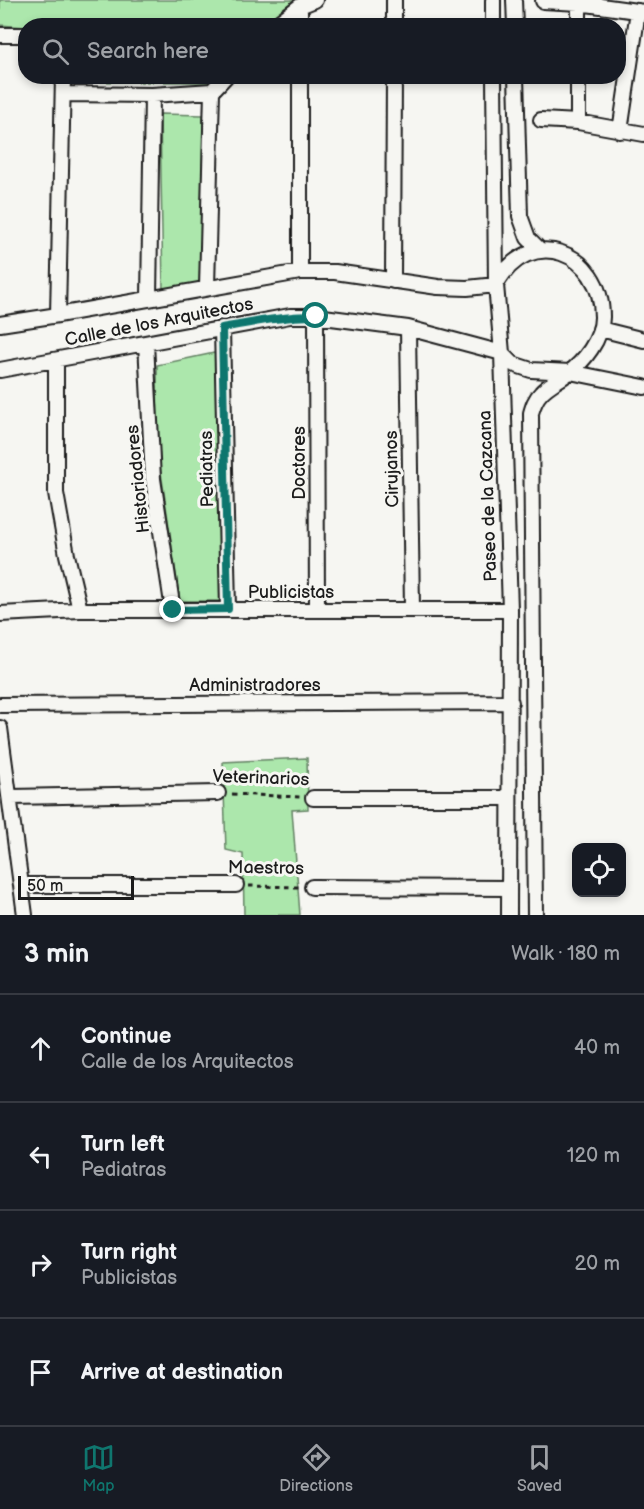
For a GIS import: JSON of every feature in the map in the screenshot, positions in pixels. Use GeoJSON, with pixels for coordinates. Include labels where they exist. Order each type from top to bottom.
{"type":"FeatureCollection","features":[{"type":"Feature","properties":{"kind":"street"},"geometry":{"type":"LineString","coordinates":[[284,18],[300,6],[315,0]]}},
{"type":"Feature","properties":{"kind":"street"},"geometry":{"type":"LineString","coordinates":[[394,0],[394,18]]}},
{"type":"Feature","properties":{"kind":"street"},"geometry":{"type":"LineString","coordinates":[[493,0],[493,18]]}},
{"type":"Feature","properties":{"kind":"street"},"geometry":{"type":"LineString","coordinates":[[514,0],[514,18]]}},
{"type":"Feature","properties":{"kind":"street"},"geometry":{"type":"LineString","coordinates":[[543,1],[641,11],[620,131]]}},
{"type":"Feature","properties":{"kind":"street"},"geometry":{"type":"LineString","coordinates":[[579,3],[579,18]]}},
{"type":"Feature","properties":{"kind":"street"},"geometry":{"type":"LineString","coordinates":[[300,6],[300,18]]}},
{"type":"Feature","properties":{"kind":"street"},"geometry":{"type":"LineString","coordinates":[[0,35],[18,35]]}},
{"type":"Feature","properties":{"kind":"street"},"geometry":{"type":"LineString","coordinates":[[58,315],[63,84]]}},
{"type":"Feature","properties":{"kind":"street"},"geometry":{"type":"LineString","coordinates":[[207,287],[212,91],[219,84]]}},
{"type":"Feature","properties":{"kind":"street"},"geometry":{"type":"LineString","coordinates":[[300,84],[300,272]]}},
{"type":"Feature","properties":{"kind":"street"},"geometry":{"type":"LineString","coordinates":[[393,281],[394,84]]}},
{"type":"Feature","properties":{"kind":"street","name":"Paseo de la Cazcana"},"geometry":{"type":"LineString","coordinates":[[494,84],[496,285],[502,353],[510,610],[509,915]]}},
{"type":"Feature","properties":{"kind":"street"},"geometry":{"type":"LineString","coordinates":[[516,84],[520,216],[528,238],[540,250]]}},
{"type":"Feature","properties":{"kind":"street"},"geometry":{"type":"LineString","coordinates":[[578,84],[578,122]]}},
{"type":"Feature","properties":{"kind":"street"},"geometry":{"type":"LineString","coordinates":[[63,94],[152,95],[212,91]]}},
{"type":"Feature","properties":{"kind":"street"},"geometry":{"type":"LineString","coordinates":[[149,298],[152,95]]}},
{"type":"Feature","properties":{"kind":"street"},"geometry":{"type":"LineString","coordinates":[[541,120],[578,122],[644,134]]}},
{"type":"Feature","properties":{"kind":"street"},"geometry":{"type":"LineString","coordinates":[[496,285],[504,270],[517,260],[540,250],[566,253],[581,264],[592,280],[600,298],[602,318],[600,329],[584,359],[570,372],[542,391],[535,400],[531,413],[535,915]]}},
{"type":"Feature","properties":{"kind":"street","name":"Calle de los Arquitectos"},"geometry":{"type":"LineString","coordinates":[[0,324],[300,272],[334,272],[438,287],[467,288],[496,285]]}},
{"type":"Feature","properties":{"kind":"street","name":"Calle de los Arquitectos"},"geometry":{"type":"LineString","coordinates":[[0,370],[281,317],[316,316],[408,328],[502,353]]}},
{"type":"Feature","properties":{"kind":"street","name":"Doctores"},"geometry":{"type":"LineString","coordinates":[[316,316],[317,610]]}},
{"type":"Feature","properties":{"kind":"street","name":"Pediatras"},"geometry":{"type":"LineString","coordinates":[[222,328],[228,609]]}},
{"type":"Feature","properties":{"kind":"street","name":"Cirujanos"},"geometry":{"type":"LineString","coordinates":[[408,328],[412,609]]}},
{"type":"Feature","properties":{"kind":"street"},"geometry":{"type":"LineString","coordinates":[[600,329],[644,340]]}},
{"type":"Feature","properties":{"kind":"street","name":"Historiadores"},"geometry":{"type":"LineString","coordinates":[[146,343],[153,479],[173,610]]}},
{"type":"Feature","properties":{"kind":"street"},"geometry":{"type":"LineString","coordinates":[[502,353],[513,364],[531,370],[570,372],[644,387]]}},
{"type":"Feature","properties":{"kind":"street"},"geometry":{"type":"LineString","coordinates":[[56,360],[56,493],[80,610]]}},
{"type":"Feature","properties":{"kind":"street","name":"Publicistas"},"geometry":{"type":"LineString","coordinates":[[0,614],[80,610],[510,610]]}},
{"type":"Feature","properties":{"kind":"street","name":"Administradores"},"geometry":{"type":"LineString","coordinates":[[0,705],[511,702]]}},
{"type":"Feature","properties":{"kind":"street"},"geometry":{"type":"LineString","coordinates":[[0,728],[26,915]]}},
{"type":"Feature","properties":{"kind":"street","name":"Veterinarios"},"geometry":{"type":"LineString","coordinates":[[11,797],[218,793]]}},
{"type":"Feature","properties":{"kind":"street","name":"Veterinarios"},"geometry":{"type":"LineString","coordinates":[[313,798],[509,798]]}},
{"type":"Feature","properties":{"kind":"street","name":"Maestros"},"geometry":{"type":"LineString","coordinates":[[22,885],[236,885]]}},
{"type":"Feature","properties":{"kind":"street","name":"Maestros"},"geometry":{"type":"LineString","coordinates":[[312,887],[509,888]]}},
{"type":"Feature","properties":{"kind":"path","name":"Veterinarios"},"geometry":{"type":"LineString","coordinates":[[218,793],[313,798]]}},
{"type":"Feature","properties":{"kind":"path","name":"Maestros"},"geometry":{"type":"LineString","coordinates":[[236,885],[312,887]]}},
{"type":"Feature","properties":{"kind":"green space"},"geometry":{"type":"Polygon","coordinates":[[[0,0],[294,0],[273,18],[18,18],[18,26],[0,25],[0,0]]]}},
{"type":"Feature","properties":{"kind":"green space"},"geometry":{"type":"Polygon","coordinates":[[[160,114],[203,115],[201,285],[163,290],[160,114]]]}},
{"type":"Feature","properties":{"kind":"green space"},"geometry":{"type":"Polygon","coordinates":[[[219,352],[220,601],[180,601],[158,452],[157,365],[219,352]]]}},
{"type":"Feature","properties":{"kind":"green space"},"geometry":{"type":"Polygon","coordinates":[[[307,758],[308,809],[292,810],[300,915],[244,915],[243,854],[226,850],[223,762],[307,758]]]}},
{"type":"Feature","properties":{"kind":"route"},"geometry":{"type":"LineString","coordinates":[[173,610],[228,609],[222,328],[290,316],[316,316]]}}]}
